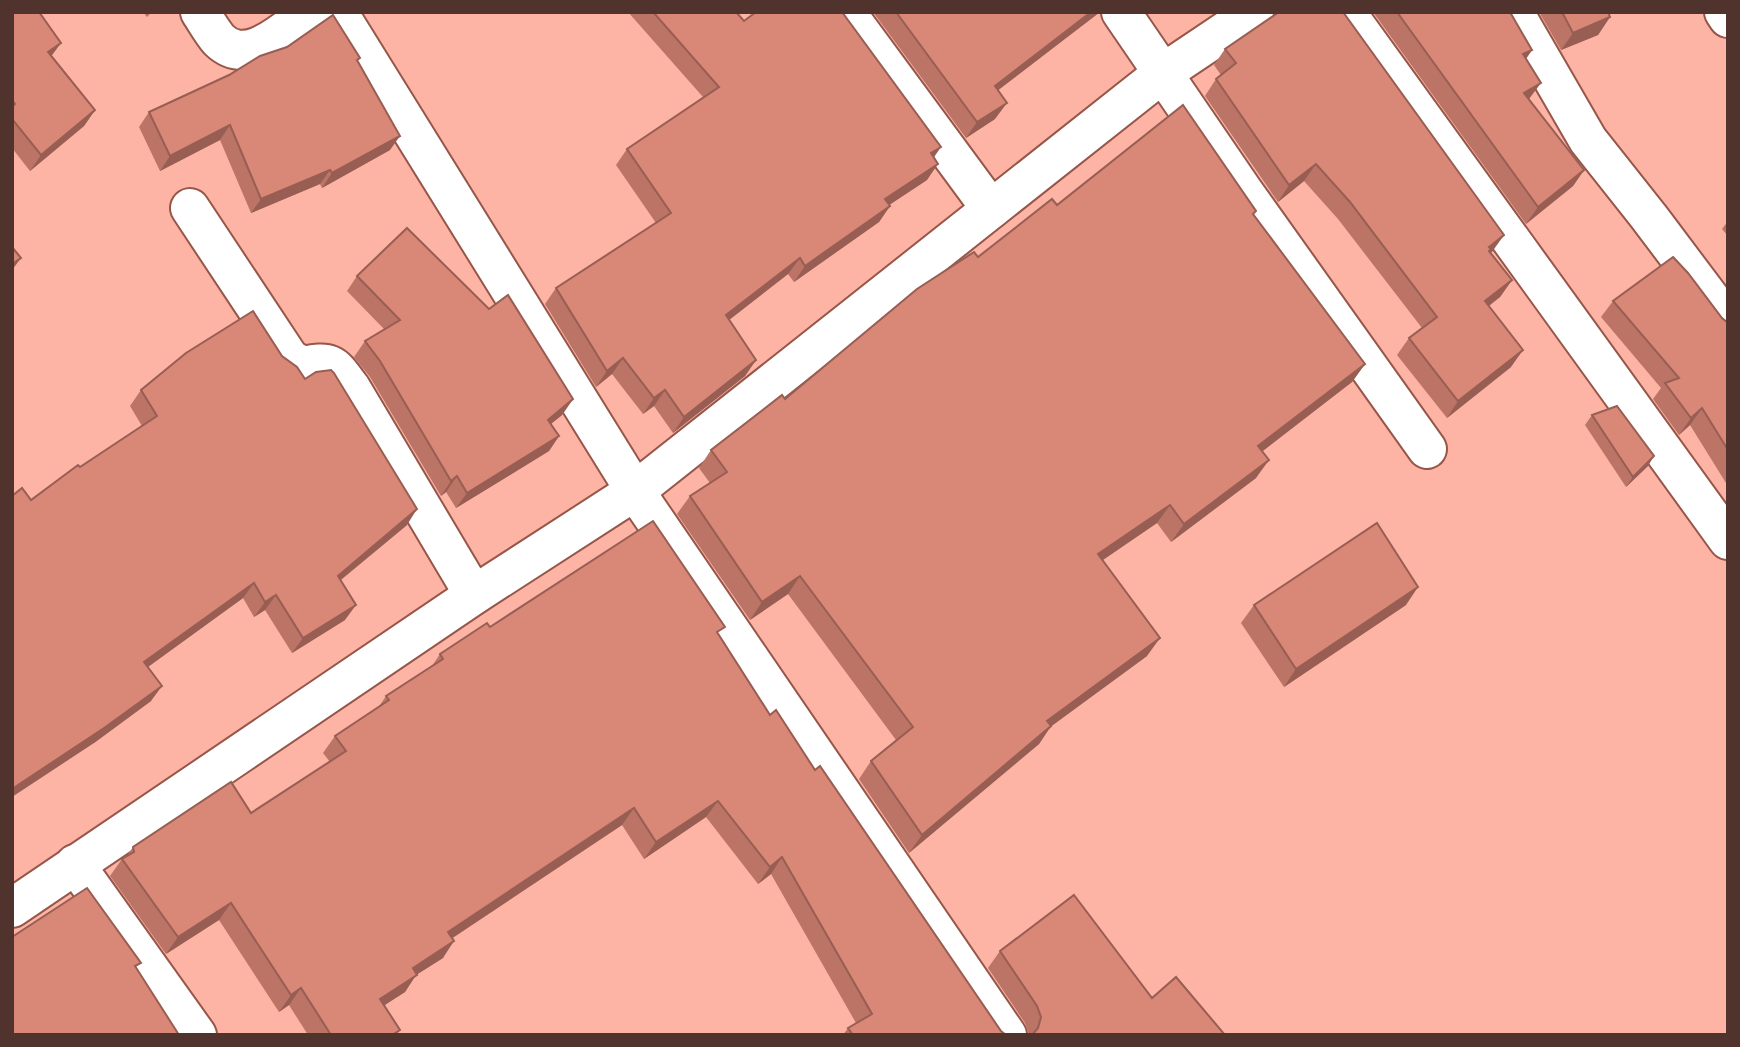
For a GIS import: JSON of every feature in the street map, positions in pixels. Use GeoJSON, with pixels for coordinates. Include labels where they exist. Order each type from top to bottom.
{"type":"FeatureCollection","features":[{"type":"Feature","properties":{"kind":"street"},"geometry":{"type":"LineString","coordinates":[[200,12],[219,39],[231,49],[245,50],[257,49],[310,12]]}},
{"type":"Feature","properties":{"kind":"street"},"geometry":{"type":"LineString","coordinates":[[338,12],[635,491],[1007,1035]]}},
{"type":"Feature","properties":{"kind":"street"},"geometry":{"type":"LineString","coordinates":[[846,12],[991,209]]}},
{"type":"Feature","properties":{"kind":"street"},"geometry":{"type":"LineString","coordinates":[[1121,12],[1244,192],[1427,449]]}},
{"type":"Feature","properties":{"kind":"street"},"geometry":{"type":"LineString","coordinates":[[12,908],[474,595],[635,491],[1163,73],[1254,12]]}},
{"type":"Feature","properties":{"kind":"street"},"geometry":{"type":"LineString","coordinates":[[1346,12],[1725,528]]}},
{"type":"Feature","properties":{"kind":"street"},"geometry":{"type":"LineString","coordinates":[[1514,12],[1588,140],[1728,323]]}},
{"type":"Feature","properties":{"kind":"street"},"geometry":{"type":"LineString","coordinates":[[1724,12],[1728,18]]}},
{"type":"Feature","properties":{"kind":"street"},"geometry":{"type":"LineString","coordinates":[[190,208],[290,359],[303,366],[323,362],[330,364],[351,388],[474,595]]}},
{"type":"Feature","properties":{"kind":"street"},"geometry":{"type":"LineString","coordinates":[[75,864],[197,1035]]}},
{"type":"Feature","properties":{"kind":"building"},"geometry":{"type":"Polygon","coordinates":[[[12,12],[39,12],[61,43],[48,52],[95,110],[41,155],[12,119],[12,107],[15,104],[12,100],[12,12]]]}},
{"type":"Feature","properties":{"kind":"building"},"geometry":{"type":"Polygon","coordinates":[[[653,12],[736,12],[744,21],[756,12],[842,12],[941,147],[931,153],[938,164],[885,199],[890,206],[805,266],[800,258],[726,315],[756,360],[684,417],[665,390],[654,398],[623,358],[607,371],[556,288],[671,213],[627,149],[719,87],[653,12]]]}},
{"type":"Feature","properties":{"kind":"building"},"geometry":{"type":"Polygon","coordinates":[[[896,12],[1091,12],[995,86],[1007,103],[977,122],[896,12]]]}},
{"type":"Feature","properties":{"kind":"building"},"geometry":{"type":"Polygon","coordinates":[[[1279,12],[1343,12],[1504,235],[1489,247],[1489,251],[1512,280],[1485,301],[1523,350],[1458,401],[1409,338],[1437,317],[1350,202],[1316,164],[1289,185],[1216,79],[1236,63],[1225,49],[1279,12]]]}},
{"type":"Feature","properties":{"kind":"building"},"geometry":{"type":"Polygon","coordinates":[[[1397,12],[1510,12],[1532,50],[1523,54],[1541,83],[1524,93],[1584,170],[1538,207],[1397,12]]]}},
{"type":"Feature","properties":{"kind":"building"},"geometry":{"type":"Polygon","coordinates":[[[1562,12],[1608,12],[1610,17],[1573,33],[1562,12]]]}},
{"type":"Feature","properties":{"kind":"building"},"geometry":{"type":"Polygon","coordinates":[[[333,15],[360,58],[357,60],[400,136],[332,173],[330,170],[261,199],[230,125],[170,156],[149,112],[229,75],[260,56],[287,47],[333,15]]]}},
{"type":"Feature","properties":{"kind":"building"},"geometry":{"type":"Polygon","coordinates":[[[1183,105],[1256,211],[1253,214],[1365,364],[1258,446],[1269,460],[1184,524],[1170,505],[1098,554],[1160,638],[1047,721],[1051,726],[922,835],[871,761],[913,727],[800,576],[762,602],[690,496],[727,472],[711,450],[782,395],[785,399],[917,289],[974,252],[978,257],[1052,199],[1057,205],[1183,105]]]}},
{"type":"Feature","properties":{"kind":"building"},"geometry":{"type":"Polygon","coordinates":[[[407,228],[489,309],[508,295],[573,399],[548,420],[559,436],[467,493],[457,476],[451,481],[380,361],[365,341],[400,320],[357,276],[407,228]]]}},
{"type":"Feature","properties":{"kind":"building"},"geometry":{"type":"Polygon","coordinates":[[[12,247],[21,258],[12,264],[12,247]]]}},
{"type":"Feature","properties":{"kind":"building"},"geometry":{"type":"Polygon","coordinates":[[[1673,257],[1728,323],[1728,450],[1702,408],[1691,418],[1665,383],[1679,378],[1613,301],[1673,257]]]}},
{"type":"Feature","properties":{"kind":"building"},"geometry":{"type":"Polygon","coordinates":[[[253,311],[282,356],[297,367],[305,379],[316,372],[331,370],[334,373],[417,509],[338,576],[356,605],[303,638],[276,595],[265,602],[254,583],[144,662],[162,686],[12,789],[12,496],[22,488],[31,500],[78,465],[80,467],[157,416],[141,390],[186,353],[253,311]]]}},
{"type":"Feature","properties":{"kind":"building"},"geometry":{"type":"Polygon","coordinates":[[[1617,406],[1654,456],[1633,477],[1592,415],[1617,406]]]}},
{"type":"Feature","properties":{"kind":"building"},"geometry":{"type":"Polygon","coordinates":[[[653,521],[725,627],[717,632],[770,715],[776,710],[815,770],[820,766],[1006,1035],[853,1035],[848,1028],[872,1014],[782,857],[770,867],[718,801],[656,842],[634,808],[448,932],[454,941],[413,968],[417,975],[380,999],[400,1030],[392,1035],[331,1035],[301,988],[291,995],[231,903],[178,937],[122,859],[134,852],[133,847],[231,782],[251,813],[346,751],[335,736],[389,700],[386,696],[443,659],[440,654],[487,623],[490,627],[653,521]]]}},
{"type":"Feature","properties":{"kind":"building"},"geometry":{"type":"Polygon","coordinates":[[[1377,523],[1418,587],[1296,669],[1254,605],[1377,523]]]}},
{"type":"Feature","properties":{"kind":"building"},"geometry":{"type":"Polygon","coordinates":[[[87,888],[141,963],[135,966],[179,1035],[12,1035],[12,937],[87,888]]]}},
{"type":"Feature","properties":{"kind":"building"},"geometry":{"type":"Polygon","coordinates":[[[1074,895],[1152,998],[1176,977],[1225,1035],[1032,1035],[1038,1028],[1041,1017],[1037,1006],[1000,951],[1074,895]]]}}]}
